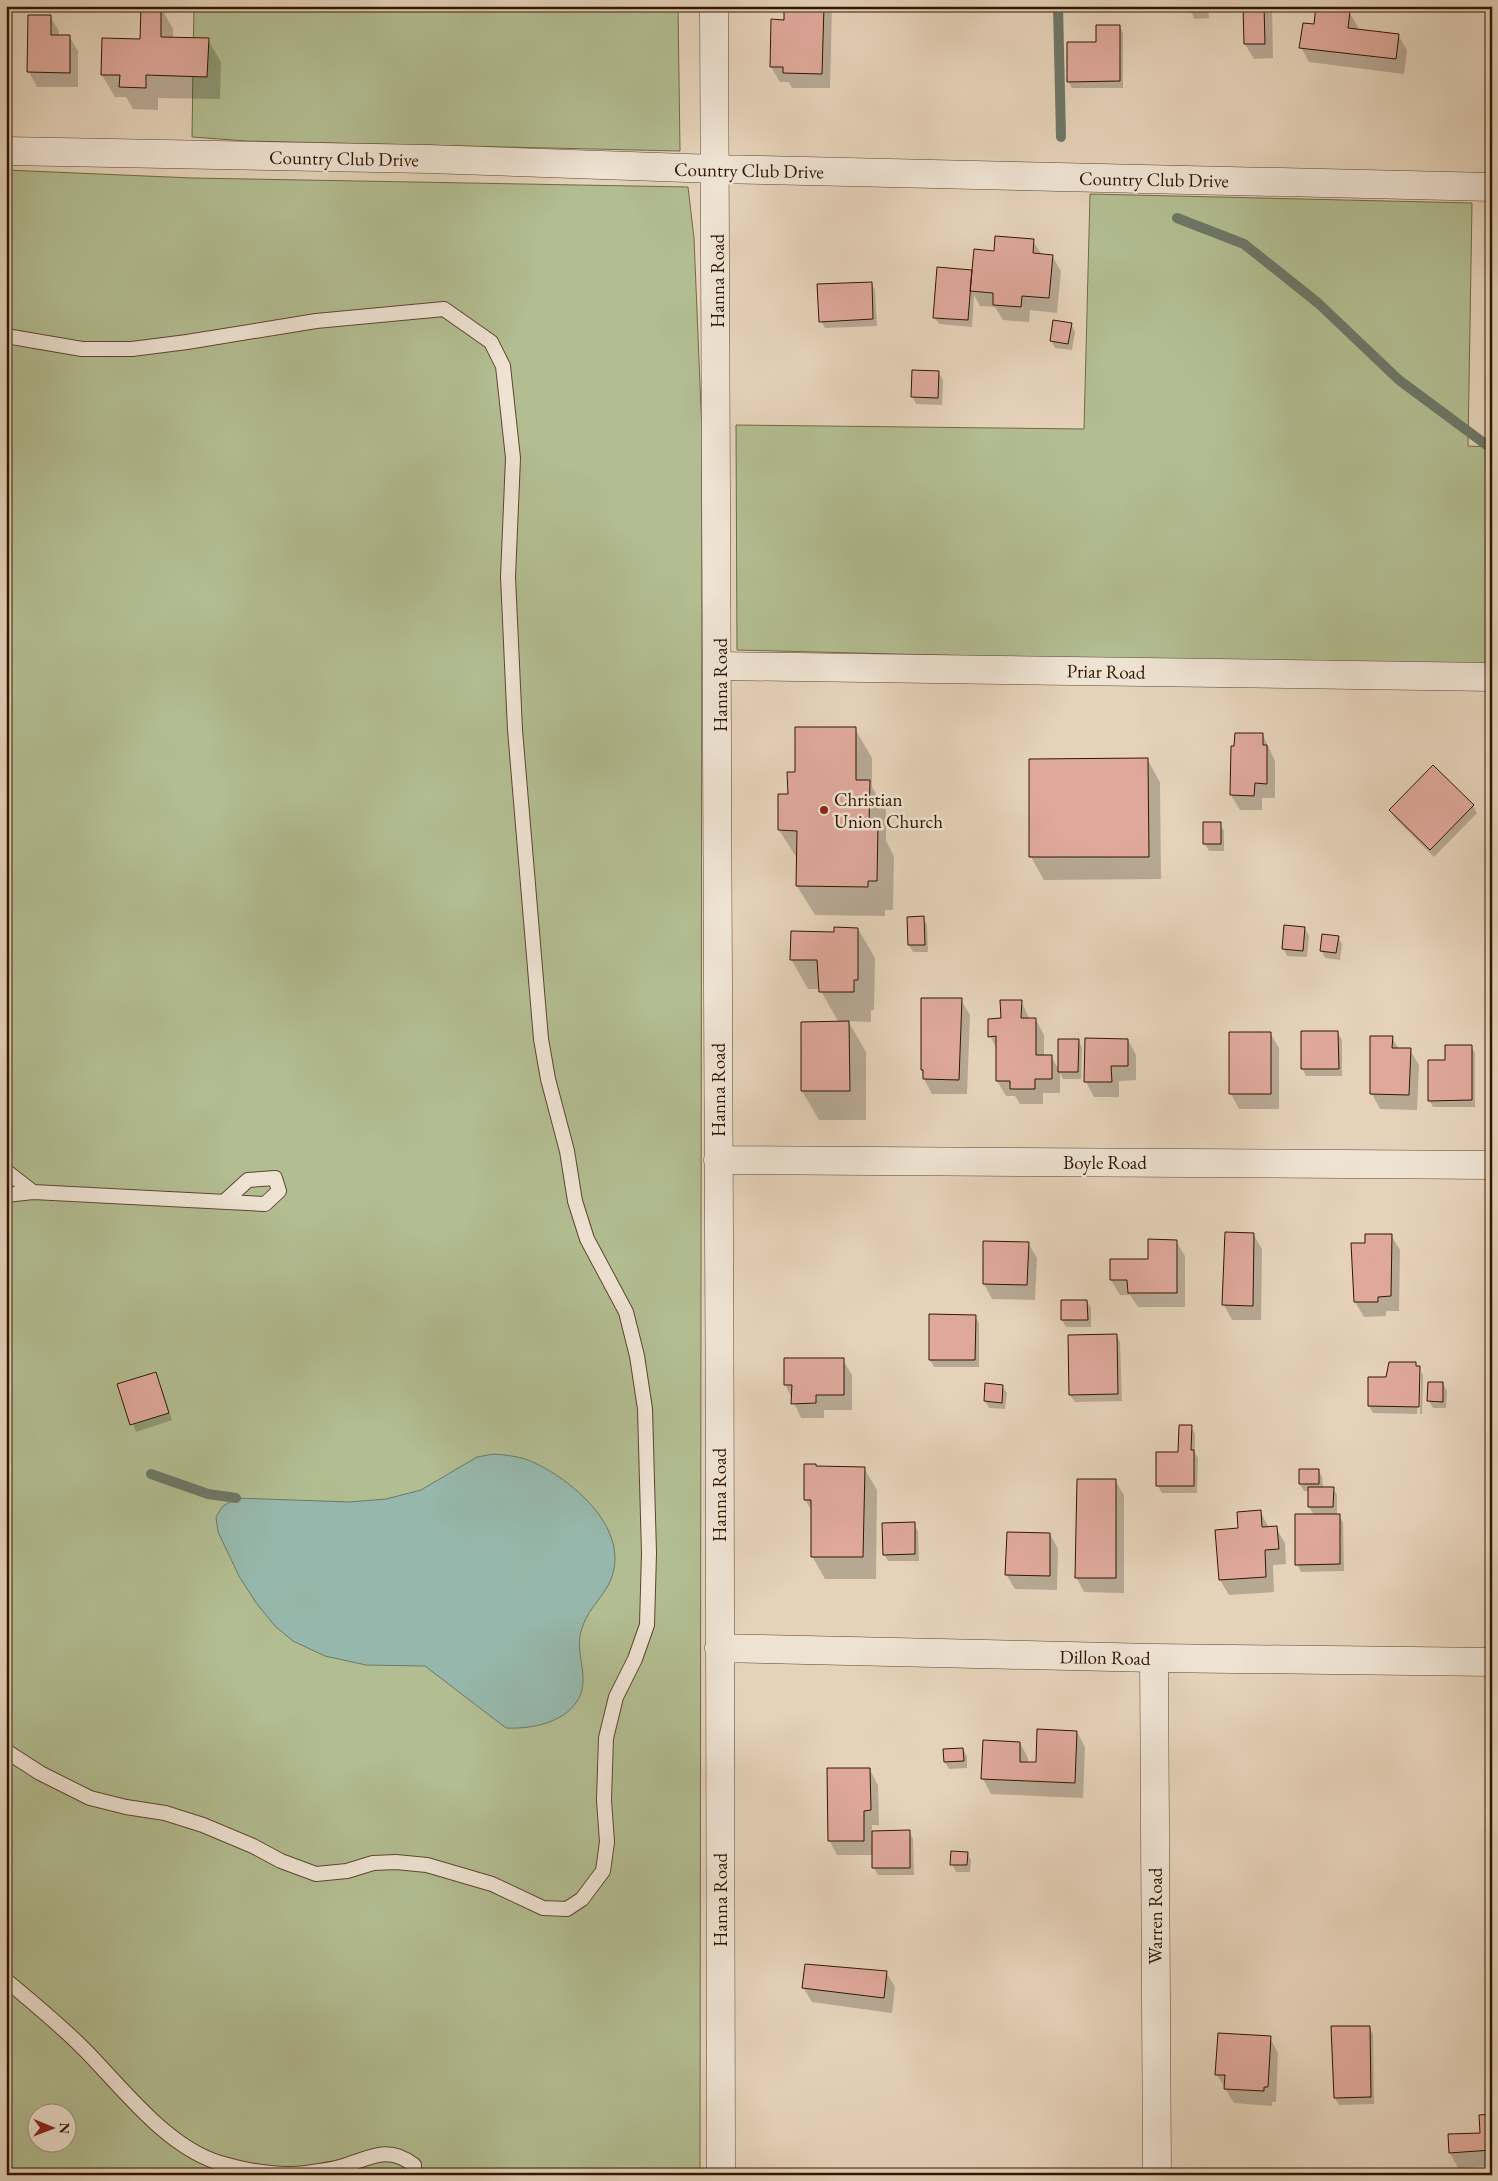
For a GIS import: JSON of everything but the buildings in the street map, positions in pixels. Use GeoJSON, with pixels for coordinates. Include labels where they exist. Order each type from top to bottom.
{"type":"FeatureCollection","features":[{"type":"Feature","properties":{"kind":"street","name":"Hanna Road"},"geometry":{"type":"LineString","coordinates":[[714,6],[720,666],[718,1160],[721,2175]]}},
{"type":"Feature","properties":{"kind":"street","name":"Country Club Drive"},"geometry":{"type":"LineString","coordinates":[[6,151],[428,159],[716,169],[1492,187]]}},
{"type":"Feature","properties":{"kind":"street","name":"Priar Road"},"geometry":{"type":"LineString","coordinates":[[720,666],[1492,677]]}},
{"type":"Feature","properties":{"kind":"street","name":"Boyle Road"},"geometry":{"type":"LineString","coordinates":[[718,1160],[1492,1165]]}},
{"type":"Feature","properties":{"kind":"street","name":"Dillon Road"},"geometry":{"type":"LineString","coordinates":[[719,1648],[1154,1658],[1492,1662]]}},
{"type":"Feature","properties":{"kind":"street","name":"Warren Road"},"geometry":{"type":"LineString","coordinates":[[1154,1658],[1157,2175]]}},
{"type":"Feature","properties":{"kind":"lane"},"geometry":{"type":"LineString","coordinates":[[6,336],[82,349],[132,349],[316,321],[444,309],[491,342],[503,366],[513,458],[508,577],[513,692],[541,1038],[548,1079],[567,1151],[576,1201],[587,1239],[626,1312],[637,1356],[645,1409],[649,1554],[647,1625],[635,1659],[616,1697],[606,1738],[604,1800],[607,1842],[603,1871],[582,1898],[567,1909],[543,1908],[492,1884],[427,1865],[396,1862],[373,1863],[348,1871],[316,1874],[281,1861],[253,1846],[203,1825],[165,1812],[126,1807],[90,1798],[40,1773],[6,1751]]}},
{"type":"Feature","properties":{"kind":"lane"},"geometry":{"type":"LineString","coordinates":[[6,1171],[33,1192]]}},
{"type":"Feature","properties":{"kind":"lane"},"geometry":{"type":"LineString","coordinates":[[6,1195],[33,1192],[64,1195],[225,1201]]}},
{"type":"Feature","properties":{"kind":"lane"},"geometry":{"type":"LineString","coordinates":[[6,1980],[81,2046],[140,2108],[179,2143],[203,2156],[256,2172],[304,2173],[338,2168],[382,2153],[402,2156],[414,2165],[414,2175]]}},
{"type":"Feature","properties":{"kind":"green space"},"geometry":{"type":"Polygon","coordinates":[[[194,6],[678,6],[680,151],[246,141],[192,137],[194,6]]]}},
{"type":"Feature","properties":{"kind":"green space"},"geometry":{"type":"Polygon","coordinates":[[[6,170],[192,178],[688,187],[694,238],[702,433],[700,2175],[6,2175],[6,170]]]}},
{"type":"Feature","properties":{"kind":"green space"},"geometry":{"type":"Polygon","coordinates":[[[1090,194],[1472,203],[1468,446],[1492,447],[1492,669],[737,650],[736,425],[1084,429],[1090,194]]]}},
{"type":"Feature","properties":{"kind":"water"},"geometry":{"type":"Polygon","coordinates":[[[494,1454],[528,1460],[543,1467],[575,1489],[589,1502],[601,1518],[610,1534],[614,1551],[612,1577],[604,1592],[589,1612],[580,1634],[582,1690],[577,1702],[569,1711],[546,1723],[519,1728],[506,1728],[425,1666],[366,1665],[325,1656],[293,1641],[275,1626],[257,1604],[240,1578],[218,1532],[216,1517],[222,1507],[236,1498],[350,1502],[386,1499],[421,1490],[477,1457],[494,1454]]]}},
{"type":"Feature","properties":{"kind":"waterway"},"geometry":{"type":"LineString","coordinates":[[1058,6],[1061,137]]}},
{"type":"Feature","properties":{"kind":"waterway"},"geometry":{"type":"LineString","coordinates":[[1177,218],[1244,244],[1318,303],[1399,380],[1492,449]]}},
{"type":"Feature","properties":{"kind":"waterway"},"geometry":{"type":"LineString","coordinates":[[151,1474],[208,1494],[236,1498]]}},
{"type":"Feature","properties":{"kind":"place","name":"Christian Union Church"},"geometry":{"type":"Point","coordinates":[824,810]}}]}
